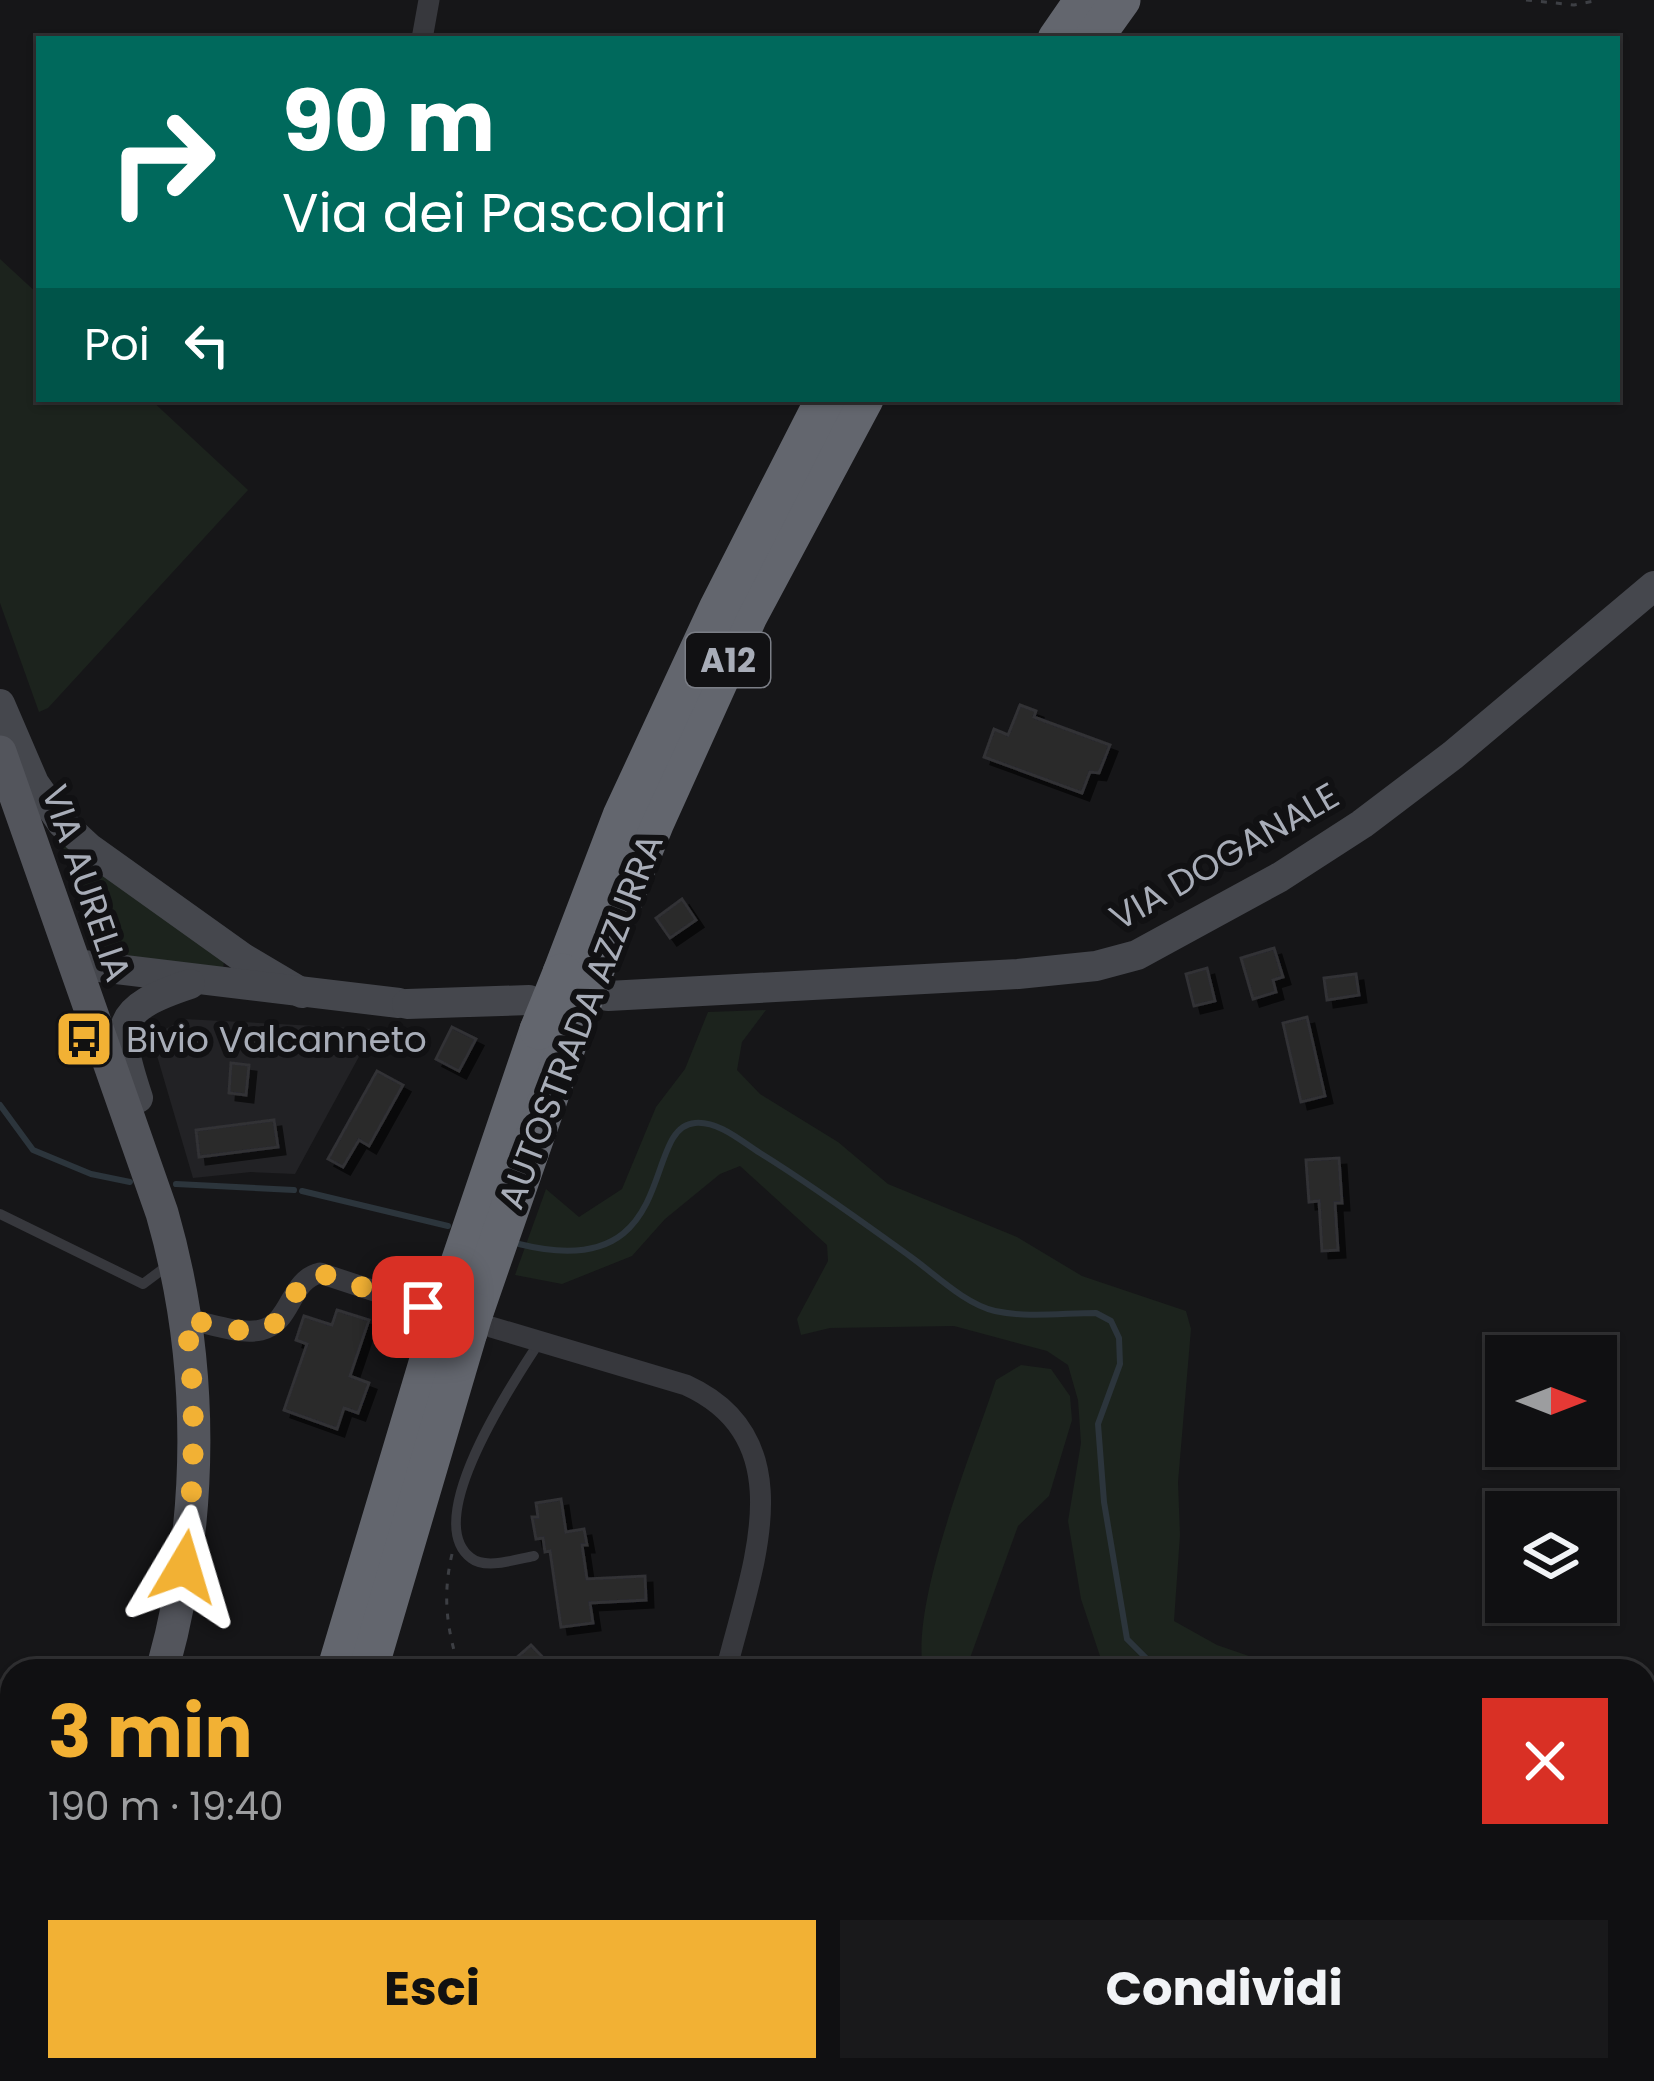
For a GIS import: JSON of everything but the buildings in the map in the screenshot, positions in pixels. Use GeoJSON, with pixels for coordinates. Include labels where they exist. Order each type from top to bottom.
{"type":"FeatureCollection","features":[{"type":"Feature","properties":{"kind":"highway"},"geometry":{"type":"LineString","coordinates":[[1059,36],[1084,0]]}},
{"type":"Feature","properties":{"kind":"highway"},"geometry":{"type":"LineString","coordinates":[[1095,36],[1121,0]]}},
{"type":"Feature","properties":{"kind":"highway","name":"AUTOSTRADA AZZURRA"},"geometry":{"type":"LineString","coordinates":[[588,980],[622,816],[719,607],[823,402]]}},
{"type":"Feature","properties":{"kind":"highway","name":"AUTOSTRADA AZZURRA"},"geometry":{"type":"LineString","coordinates":[[340,1659],[504,1173],[547,1019],[588,980],[748,616],[862,402]]}},
{"type":"Feature","properties":{"kind":"highway","name":"AUTOSTRADA AZZURRA"},"geometry":{"type":"LineString","coordinates":[[371,1659],[459,1310]]}},
{"type":"Feature","properties":{"kind":"main road","name":"VIA DOGANALE"},"geometry":{"type":"LineString","coordinates":[[588,980],[1018,974],[1096,966],[1137,955],[1266,886],[1362,824],[1453,755],[1654,586]]}},
{"type":"Feature","properties":{"kind":"main road"},"geometry":{"type":"LineString","coordinates":[[0,704],[34,783],[62,823],[89,848],[243,958],[302,993]]}},
{"type":"Feature","properties":{"kind":"main road","name":"VIA AURELIA"},"geometry":{"type":"LineString","coordinates":[[0,752],[162,1213],[186,1319],[193,1395],[192,1492],[182,1579],[165,1659]]}},
{"type":"Feature","properties":{"kind":"main road"},"geometry":{"type":"LineString","coordinates":[[75,964],[547,1019]]}},
{"type":"Feature","properties":{"kind":"main road"},"geometry":{"type":"LineString","coordinates":[[144,1159],[140,1105],[125,1052],[128,1018],[145,1000],[202,980]]}},
{"type":"Feature","properties":{"kind":"street"},"geometry":{"type":"LineString","coordinates":[[423,36],[429,0]]}},
{"type":"Feature","properties":{"kind":"street"},"geometry":{"type":"LineString","coordinates":[[186,1319],[247,1330],[268,1328],[283,1315],[300,1284],[320,1273],[459,1310],[540,1341],[686,1385],[718,1404],[748,1436],[760,1470],[759,1519],[729,1659]]}},
{"type":"Feature","properties":{"kind":"lane"},"geometry":{"type":"LineString","coordinates":[[1111,36],[1138,0]]}},
{"type":"Feature","properties":{"kind":"lane"},"geometry":{"type":"LineString","coordinates":[[0,1214],[143,1284],[175,1260]]}},
{"type":"Feature","properties":{"kind":"lane"},"geometry":{"type":"LineString","coordinates":[[534,1556],[486,1564],[472,1559],[458,1542],[458,1502],[495,1411],[540,1341]]}},
{"type":"Feature","properties":{"kind":"path"},"geometry":{"type":"LineString","coordinates":[[1526,0],[1574,5],[1599,0]]}},
{"type":"Feature","properties":{"kind":"path"},"geometry":{"type":"LineString","coordinates":[[456,1659],[445,1601],[458,1542]]}},
{"type":"Feature","properties":{"kind":"shaded area"},"geometry":{"type":"Polygon","coordinates":[[[0,259],[36,292],[36,402],[153,402],[248,490],[48,708],[39,712],[0,603],[0,259]]]}},
{"type":"Feature","properties":{"kind":"shaded area"},"geometry":{"type":"Polygon","coordinates":[[[62,844],[224,961],[223,969],[98,951],[62,844]]]}},
{"type":"Feature","properties":{"kind":"shaded area"},"geometry":{"type":"Polygon","coordinates":[[[766,1010],[742,1042],[737,1070],[760,1094],[838,1142],[888,1184],[1017,1237],[1082,1276],[1186,1311],[1191,1329],[1178,1482],[1174,1621],[1217,1645],[1258,1659],[1101,1659],[1081,1599],[1068,1521],[1081,1443],[1078,1400],[1068,1365],[1047,1351],[954,1326],[830,1328],[801,1335],[797,1319],[828,1261],[827,1245],[740,1166],[720,1174],[665,1219],[632,1256],[562,1284],[515,1275],[546,1189],[579,1217],[622,1189],[656,1107],[685,1069],[708,1012],[766,1010]]]}},
{"type":"Feature","properties":{"kind":"shaded area"},"geometry":{"type":"Polygon","coordinates":[[[184,1019],[374,1029],[295,1174],[251,1172],[193,1178],[153,1042],[160,1032],[184,1019]]]}},
{"type":"Feature","properties":{"kind":"shaded area"},"geometry":{"type":"Polygon","coordinates":[[[1021,1365],[1051,1369],[1070,1396],[1072,1420],[1049,1496],[1018,1526],[970,1658],[923,1659],[926,1604],[935,1565],[996,1380],[1021,1365]]]}},
{"type":"Feature","properties":{"kind":"waterway"},"geometry":{"type":"LineString","coordinates":[[0,1105],[33,1150],[91,1174],[130,1182]]}},
{"type":"Feature","properties":{"kind":"waterway"},"geometry":{"type":"LineString","coordinates":[[519,1244],[571,1251],[608,1243],[632,1225],[648,1200],[678,1131],[704,1123],[729,1133],[798,1178],[973,1302],[1007,1313],[1096,1313],[1111,1321],[1119,1338],[1120,1364],[1098,1424],[1104,1502],[1127,1639],[1147,1659]]}},
{"type":"Feature","properties":{"kind":"waterway"},"geometry":{"type":"LineString","coordinates":[[176,1184],[294,1190]]}},
{"type":"Feature","properties":{"kind":"waterway"},"geometry":{"type":"LineString","coordinates":[[302,1191],[448,1226]]}},
{"type":"Feature","properties":{"kind":"place","name":"Bivio Valcanneto"},"geometry":{"type":"Point","coordinates":[84,1039]}},
{"type":"Feature","properties":{"kind":"route"},"geometry":{"type":"LineString","coordinates":[[184,1567],[194,1430],[186,1319],[247,1330],[268,1328],[283,1315],[300,1284],[320,1273],[423,1307]]}}]}
